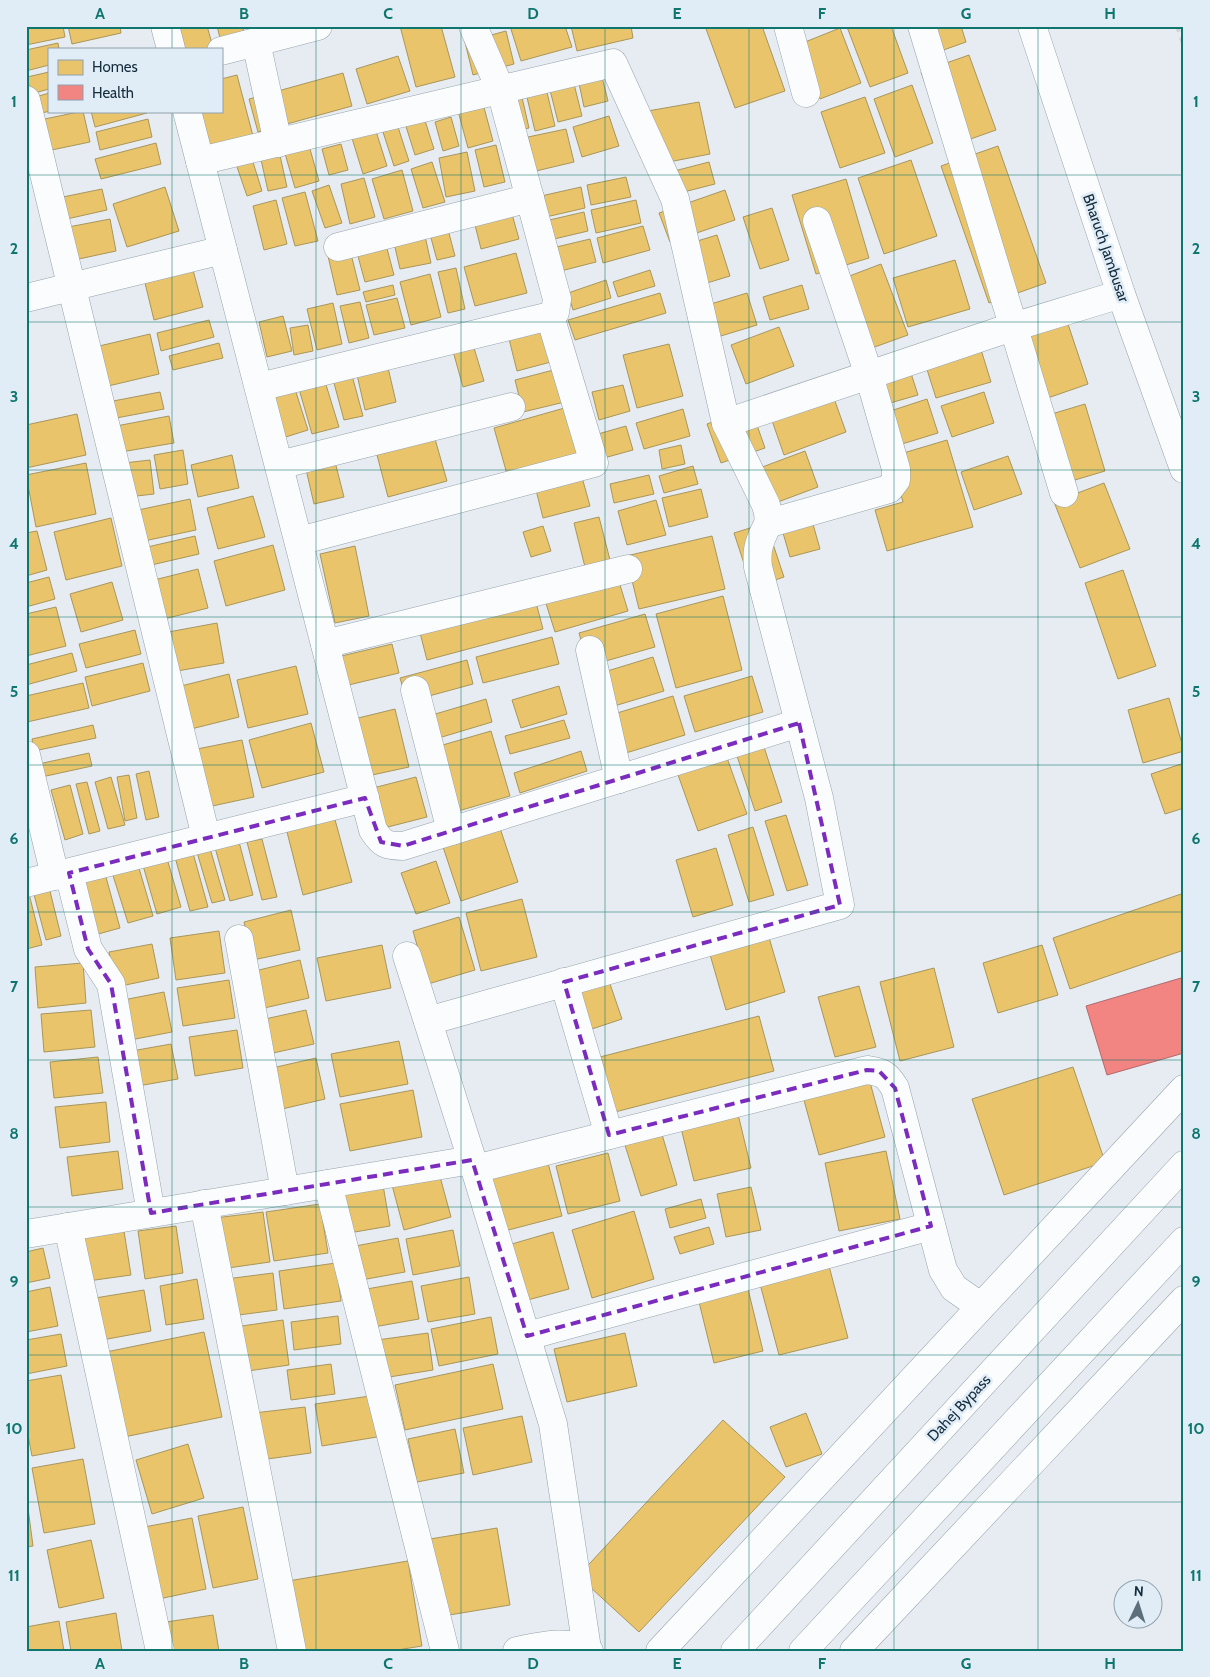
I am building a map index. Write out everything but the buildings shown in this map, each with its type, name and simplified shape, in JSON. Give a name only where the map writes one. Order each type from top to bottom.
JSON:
[{"type":"main road","points":[[165,26],[171,48]]},
{"type":"main road","points":[[222,51],[318,26]]},
{"type":"main road","points":[[259,387],[550,316],[555,312],[557,300],[501,91],[473,26]]},
{"type":"main road","points":[[788,26],[806,92]]},
{"type":"main road","points":[[922,26],[1064,493]]},
{"type":"main road","name":"Bharuch Jambusar","points":[[1032,26],[1121,294],[1184,469]]},
{"type":"main road","points":[[256,42],[278,143]]},
{"type":"main road","points":[[200,161],[613,63],[675,199],[726,424],[766,505],[770,523],[760,542],[758,566],[819,798],[840,905],[428,1022]]},
{"type":"main road","points":[[26,100],[206,837]]},
{"type":"main road","points":[[187,112],[373,830],[381,842],[392,846],[403,846],[799,723]]},
{"type":"main road","points":[[338,247],[530,198]]},
{"type":"main road","points":[[770,523],[888,489],[896,480],[896,469],[869,375],[818,221]]},
{"type":"main road","points":[[26,298],[223,250]]},
{"type":"main road","points":[[726,424],[1013,327],[1121,294]]},
{"type":"main road","points":[[299,541],[594,462],[550,316]]},
{"type":"main road","points":[[279,465],[511,407]]},
{"type":"main road","points":[[325,644],[628,568]]},
{"type":"main road","points":[[590,650],[619,779]]},
{"type":"main road","points":[[415,690],[451,831]]},
{"type":"main road","points":[[26,755],[62,874],[88,949],[111,984],[150,1213]]},
{"type":"main road","points":[[26,883],[365,798]]},
{"type":"main road","points":[[239,939],[285,1191]]},
{"type":"main road","points":[[407,956],[474,1164],[553,1424],[588,1650],[571,1644],[549,1645],[517,1651]]},
{"type":"main road","points":[[564,982],[609,1135]]},
{"type":"main road","points":[[26,1234],[328,1184],[474,1164],[609,1135],[867,1070],[879,1071],[888,1077],[895,1088],[947,1278],[954,1288],[980,1306]]},
{"type":"main road","points":[[660,1651],[1184,1089]]},
{"type":"main road","name":"Dahej Bypass","points":[[735,1651],[1184,1165]]},
{"type":"main road","points":[[328,1184],[445,1651]]},
{"type":"main road","points":[[204,1204],[292,1651]]},
{"type":"main road","points":[[527,1336],[932,1226]]},
{"type":"main road","points":[[68,1227],[160,1651]]},
{"type":"main road","points":[[803,1651],[1184,1241]]},
{"type":"main road","points":[[854,1651],[1184,1300]]},
{"type":"highlighted area","points":[[799,723],[840,905],[564,982],[609,1135],[867,1070],[879,1071],[895,1088],[931,1226],[527,1336],[472,1160],[151,1213],[111,984],[88,949],[69,873],[365,798],[381,842],[403,846]]},
{"type":"railway","points":[[1177,26],[1184,46]]}]
